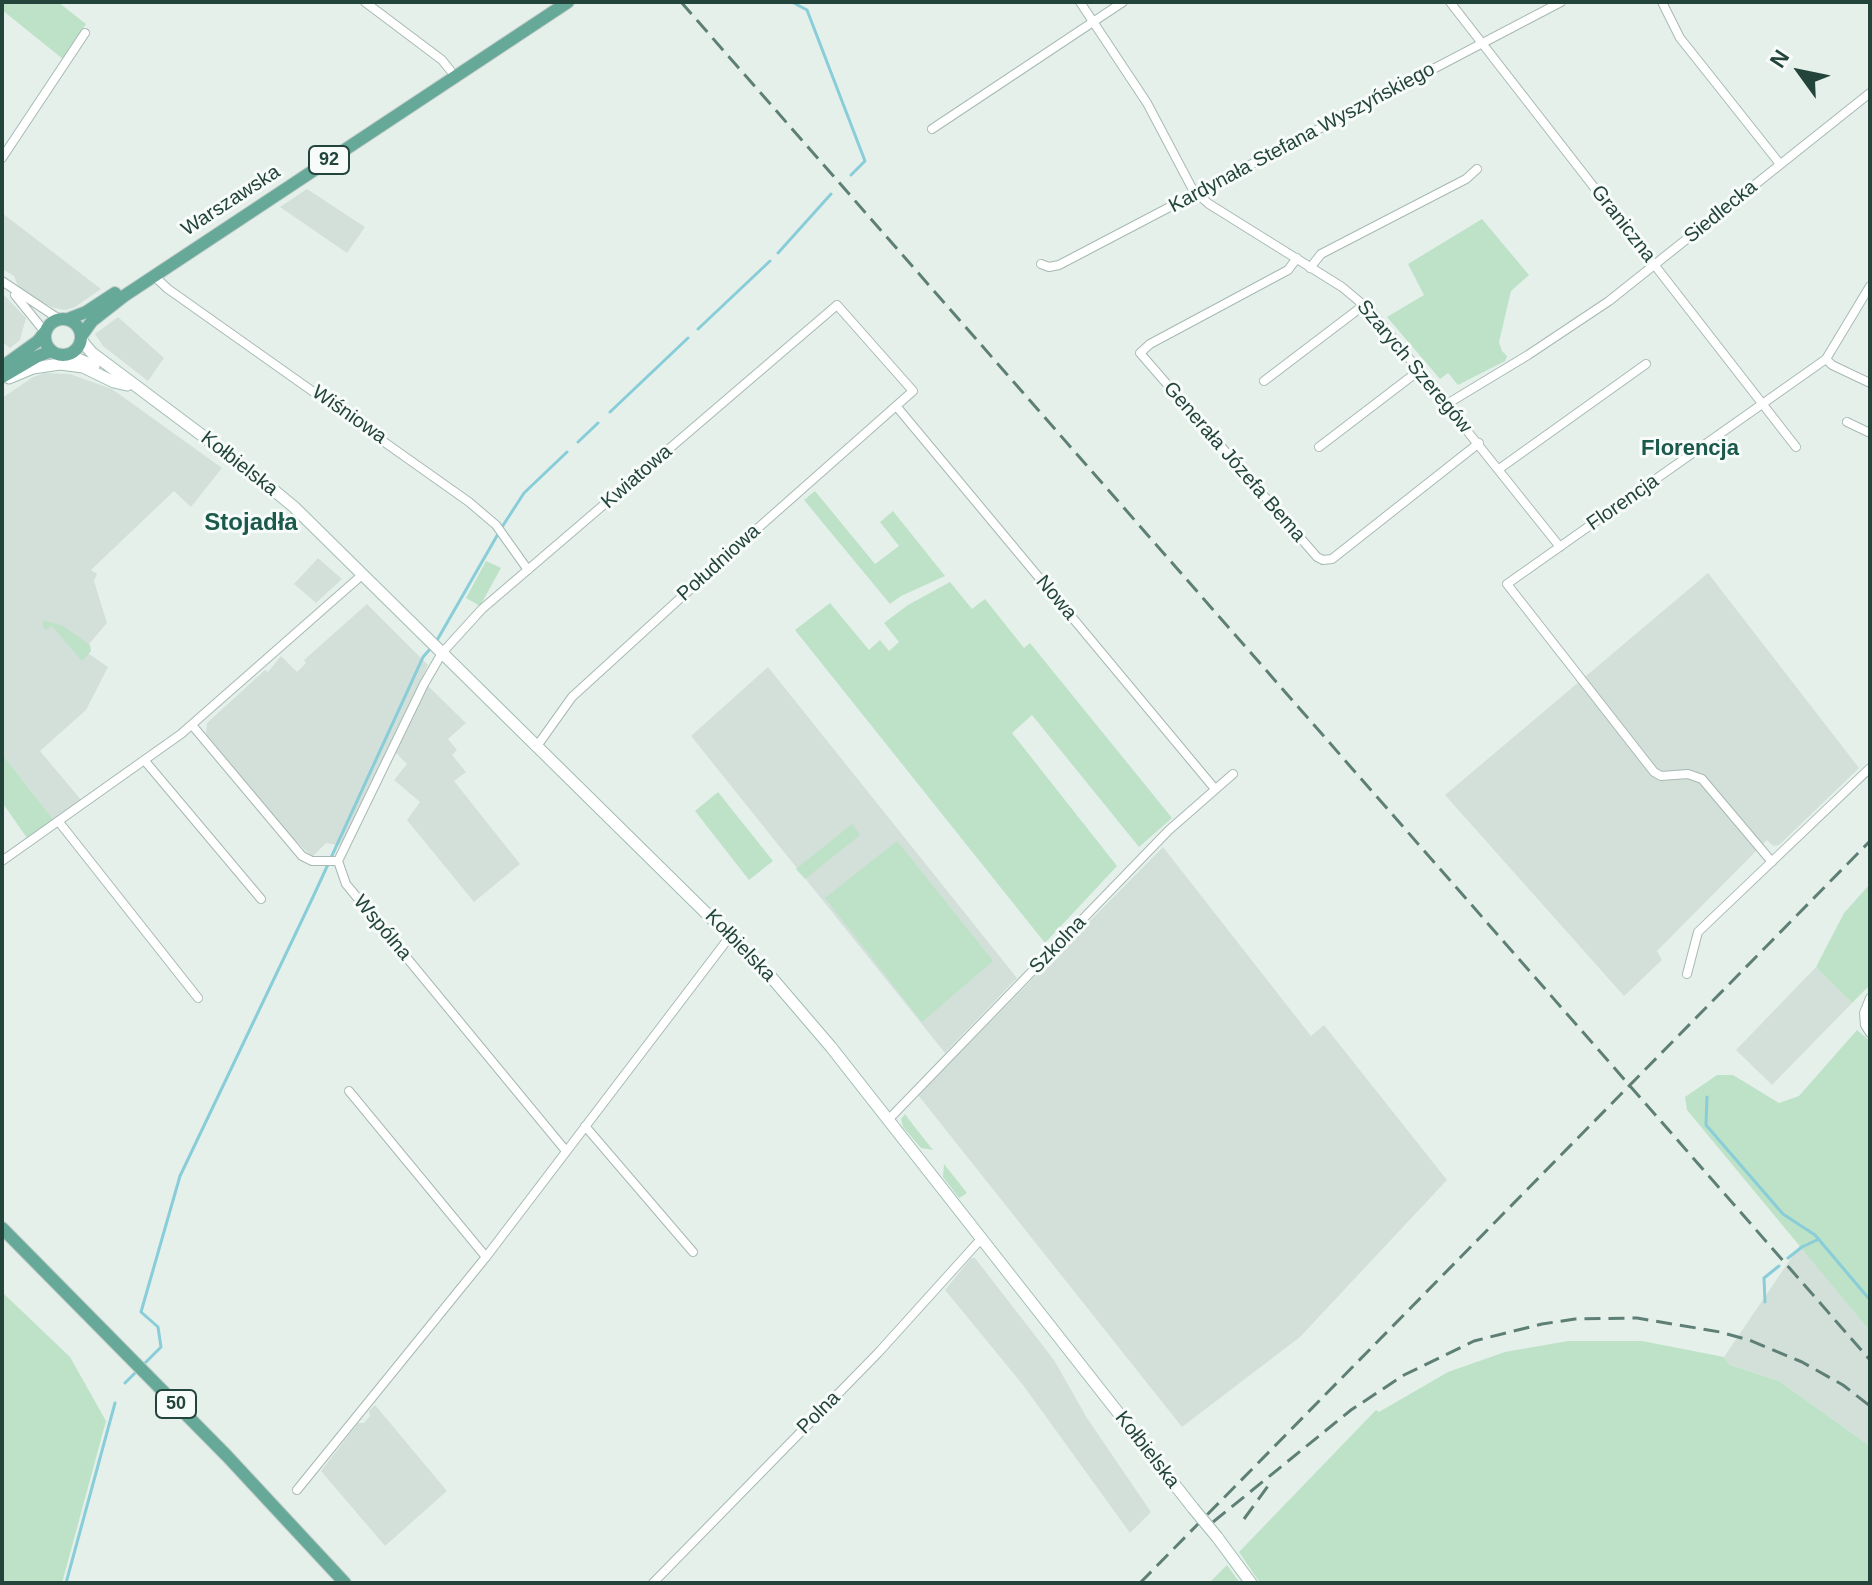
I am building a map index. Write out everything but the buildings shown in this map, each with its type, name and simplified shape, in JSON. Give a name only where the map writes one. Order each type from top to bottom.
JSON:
[{"type":"main road","name":"Warszawska","points":[[64,319],[86,312],[554,2]]},
{"type":"main road","name":"Warszawska","points":[[82,338],[106,309],[568,2]]},
{"type":"main road","name":"92","points":[[2,367],[38,341],[53,322],[64,319]]},
{"type":"main road","points":[[64,319],[76,324],[82,338]]},
{"type":"main road","points":[[45,332],[45,342],[51,351],[69,355]]},
{"type":"main road","name":"92","points":[[69,355],[77,349],[82,338]]},
{"type":"main road","points":[[2,380],[36,357],[51,351]]},
{"type":"main road","name":"50","points":[[2,1228],[227,1456],[345,1583]]},
{"type":"street","points":[[365,2],[442,60],[450,70]]},
{"type":"street","points":[[1080,2],[1147,103],[1197,193]]},
{"type":"street","points":[[932,129],[1123,2]]},
{"type":"street","name":"Graniczna","points":[[1450,2],[1796,447]]},
{"type":"street","name":"Kardynała Stefana Wyszyńskiego","points":[[1041,264],[1049,267],[1059,265],[1561,2]]},
{"type":"street","points":[[1662,2],[1692,53],[1780,164]]},
{"type":"street","points":[[2,158],[85,33]]},
{"type":"street","name":"Siedlecka","points":[[1447,404],[1585,318],[1870,93]]},
{"type":"street","points":[[1310,268],[1321,254],[1466,179],[1477,169]]},
{"type":"street","name":"Szarych Szeregów","points":[[1197,193],[1209,204],[1297,258],[1364,305],[1421,369],[1560,547]]},
{"type":"street","name":"Generała Józefa Bema","points":[[1297,258],[1288,270],[1150,344],[1140,353],[1317,557],[1332,559],[1479,443]]},
{"type":"street","name":"Wiśniowa","points":[[154,276],[168,289],[422,467],[496,525],[528,570]]},
{"type":"street","points":[[5,283],[64,319]]},
{"type":"street","points":[[5,283],[45,332]]},
{"type":"street","name":"Florencja","points":[[1772,862],[1702,779],[1688,774],[1661,776],[1654,772],[1507,584],[1826,359],[1869,288]]},
{"type":"street","name":"Kwiatowa","points":[[334,861],[424,684],[437,648],[837,305],[913,391]]},
{"type":"street","points":[[1264,381],[1364,305]]},
{"type":"street","name":"Kołbielska","points":[[82,338],[92,353],[259,478],[302,515],[731,935],[810,1022],[1251,1583]]},
{"type":"street","name":"Kołbielska","points":[[69,355],[142,392]]},
{"type":"street","points":[[1826,359],[1870,383]]},
{"type":"street","points":[[2,380],[33,368],[60,364],[83,367],[127,385]]},
{"type":"street","points":[[1499,469],[1646,364]]},
{"type":"street","points":[[1319,447],[1421,369]]},
{"type":"street","name":"Południowa","points":[[537,746],[572,697],[913,391]]},
{"type":"street","name":"Nowa","points":[[897,407],[1215,789]]},
{"type":"street","points":[[1847,422],[1870,433]]},
{"type":"street","points":[[2,861],[192,725],[362,575]]},
{"type":"street","points":[[192,725],[302,856],[312,861],[334,861]]},
{"type":"street","points":[[145,761],[261,899]]},
{"type":"street","points":[[1687,974],[1698,932],[1870,768]]},
{"type":"street","name":"Szkolna","points":[[888,1120],[1169,830],[1233,774]]},
{"type":"street","points":[[59,822],[198,998]]},
{"type":"street","name":"Wspólna","points":[[334,861],[346,884],[566,1151]]},
{"type":"street","points":[[297,1490],[486,1257],[731,935]]},
{"type":"street","points":[[1870,998],[1864,1013],[1865,1025],[1870,1033]]},
{"type":"street","points":[[349,1091],[486,1257]]},
{"type":"street","points":[[585,1126],[693,1252]]},
{"type":"street","name":"Polna","points":[[653,1583],[878,1353],[981,1239]]},
{"type":"shaded area","points":[[307,189],[365,227],[347,253],[280,207]]},
{"type":"shaded area","points":[[2,213],[101,289],[75,307],[65,310],[42,304],[18,286],[14,276],[2,269]]},
{"type":"shaded area","points":[[2,293],[26,318],[20,340],[10,348],[2,342]]},
{"type":"shaded area","points":[[118,317],[164,358],[148,381],[103,346],[95,334]]},
{"type":"shaded area","points":[[45,373],[70,374],[112,389],[222,468],[191,507],[174,491],[91,570],[97,574],[94,581],[107,623],[89,644],[89,654],[108,667],[86,710],[40,751],[82,801],[53,819],[2,754],[2,398],[33,377]]},
{"type":"shaded area","points":[[318,558],[342,579],[316,603],[294,584]]},
{"type":"shaded area","points":[[1708,573],[1859,768],[1779,845],[1773,846],[1767,840],[1657,951],[1662,960],[1624,996],[1445,795]]},
{"type":"shaded area","points":[[367,604],[428,665],[343,846],[326,843],[312,857],[282,827],[206,734],[207,723],[265,670],[268,672],[281,656],[297,672],[306,663],[304,660]]},
{"type":"shaded area","points":[[768,667],[1017,978],[945,1053],[691,736]]},
{"type":"shaded area","points":[[428,686],[466,723],[448,739],[457,750],[452,755],[466,772],[454,781],[520,864],[474,902],[407,820],[420,802],[394,780],[407,764],[395,752]]},
{"type":"shaded area","points":[[1163,847],[1311,1036],[1324,1025],[1447,1180],[1300,1337],[1182,1427],[918,1095]]},
{"type":"shaded area","points":[[1816,967],[1852,1003],[1772,1085],[1736,1050]]},
{"type":"shaded area","points":[[1800,1245],[1870,1331],[1870,1446],[1779,1381],[1730,1365],[1724,1357]]},
{"type":"shaded area","points":[[971,1258],[975,1258],[1054,1360],[1087,1418],[1151,1512],[1130,1533],[1023,1385],[945,1290]]},
{"type":"shaded area","points":[[375,1405],[447,1491],[385,1546],[321,1471],[358,1423],[364,1423],[370,1416],[369,1411]]},
{"type":"green space","points":[[2,2],[58,2],[86,24],[63,59],[2,10]]},
{"type":"green space","points":[[1482,219],[1529,275],[1511,291],[1499,342],[1507,356],[1505,361],[1458,385],[1448,373],[1440,379],[1387,317],[1424,295],[1408,264]]},
{"type":"green space","points":[[815,491],[875,564],[899,546],[880,522],[893,511],[945,576],[890,604],[804,500]]},
{"type":"green space","points":[[486,561],[501,568],[480,606],[466,598]]},
{"type":"green space","points":[[950,582],[972,609],[985,599],[1024,648],[1030,643],[1172,818],[1139,847],[1032,715],[1012,733],[1117,866],[1045,943],[795,630],[830,603],[869,650],[880,640],[889,651],[899,642],[884,623],[908,605]]},
{"type":"green space","points":[[43,620],[63,626],[90,645],[91,651],[82,661],[52,626],[46,630],[43,628]]},
{"type":"green space","points":[[2,754],[53,819],[27,838],[2,802]]},
{"type":"green space","points":[[718,792],[773,861],[749,880],[695,811]]},
{"type":"green space","points":[[852,824],[860,835],[805,879],[796,869]]},
{"type":"green space","points":[[897,841],[993,961],[922,1022],[825,898]]},
{"type":"green space","points":[[1870,884],[1870,985],[1852,1003],[1816,967],[1844,913]]},
{"type":"green space","points":[[1857,1030],[1870,1041],[1870,1331],[1687,1110],[1685,1097],[1717,1075],[1733,1075],[1779,1103],[1799,1096]]},
{"type":"green space","points":[[905,1114],[933,1150],[921,1148],[903,1127],[901,1119]]},
{"type":"green space","points":[[944,1164],[967,1193],[959,1198],[943,1177]]},
{"type":"green space","points":[[2,1292],[70,1357],[106,1421],[62,1583],[2,1583]]},
{"type":"green space","points":[[1568,1341],[1642,1341],[1724,1357],[1730,1365],[1779,1381],[1870,1446],[1870,1583],[1260,1583],[1239,1552],[1376,1410],[1379,1412],[1448,1372],[1505,1352]]},
{"type":"green space","points":[[1227,1565],[1240,1583],[1209,1583]]},
{"type":"waterway","points":[[792,2],[807,10],[865,161],[851,175]]},
{"type":"waterway","points":[[778,253],[831,194]]},
{"type":"waterway","points":[[698,329],[770,261]]},
{"type":"waterway","points":[[610,412],[688,338]]},
{"type":"waterway","points":[[578,442],[598,423]]},
{"type":"waterway","points":[[502,527],[524,493],[567,452]]},
{"type":"waterway","points":[[436,642],[498,534]]},
{"type":"waterway","points":[[142,1366],[161,1347],[158,1327],[141,1312],[180,1176],[423,657],[431,648]]},
{"type":"waterway","points":[[1707,1097],[1706,1125],[1783,1214],[1815,1235],[1870,1300]]},
{"type":"waterway","points":[[1788,1258],[1819,1239]]},
{"type":"waterway","points":[[1765,1302],[1764,1278],[1779,1266]]},
{"type":"waterway","points":[[125,1383],[137,1371]]},
{"type":"waterway","points":[[66,1583],[115,1403]]},
{"type":"railway","points":[[681,2],[1870,1360]]},
{"type":"railway","points":[[1140,1583],[1870,841]]},
{"type":"railway","points":[[1213,1522],[1351,1410],[1404,1375],[1474,1341],[1542,1324],[1575,1319],[1637,1318],[1720,1332],[1749,1340],[1802,1362],[1843,1385],[1870,1406]]},
{"type":"railway","points":[[1244,1519],[1268,1486]]},
{"type":"district","name":"Florencja","points":[[1690,449]]},
{"type":"district","name":"Stojadła","points":[[251,523]]}]
